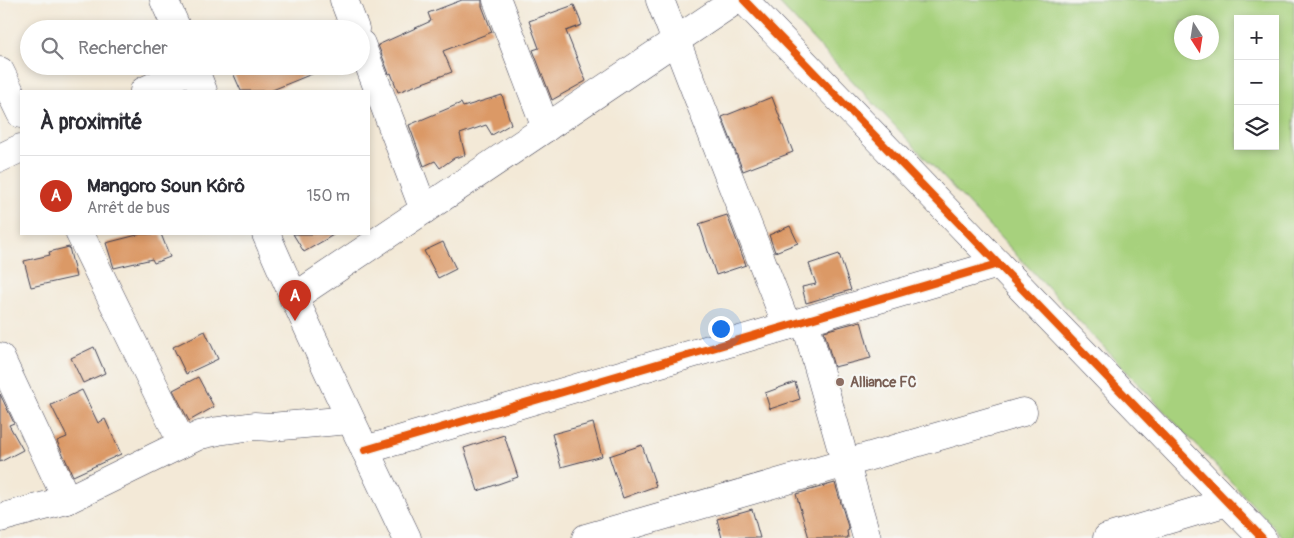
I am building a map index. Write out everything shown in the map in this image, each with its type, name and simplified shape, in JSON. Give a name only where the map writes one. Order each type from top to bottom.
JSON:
[{"type":"street","points":[[164,0],[172,20]]},
{"type":"street","points":[[344,0],[352,20]]},
{"type":"street","points":[[497,0],[546,128]]},
{"type":"street","points":[[660,0],[796,324],[846,463],[867,538]]},
{"type":"street","points":[[293,298],[736,0]]},
{"type":"street","points":[[744,0],[1262,538]]},
{"type":"street","points":[[370,68],[424,210]]},
{"type":"street","points":[[0,71],[20,112]]},
{"type":"street","points":[[147,90],[197,75]]},
{"type":"street","points":[[0,158],[20,148]]},
{"type":"street","points":[[80,235],[182,443]]},
{"type":"street","points":[[266,235],[293,298],[407,538]]},
{"type":"street","points":[[365,450],[998,264]]},
{"type":"street","points":[[0,357],[67,500]]},
{"type":"street","points":[[586,538],[1023,412]]},
{"type":"street","points":[[0,518],[67,500],[200,436],[218,431],[254,426],[271,427],[350,420]]},
{"type":"street","points":[[1107,538],[1160,530],[1227,502]]},
{"type":"green space","points":[[776,0],[1294,0],[1294,538],[1284,538]]},
{"type":"building","points":[[462,0],[482,0],[482,6],[492,32],[443,51],[452,72],[398,92],[378,45],[431,21],[428,13]]},
{"type":"building","points":[[574,5],[582,25],[566,31],[586,81],[552,100],[533,50],[539,48],[529,21]]},
{"type":"building","points":[[234,75],[309,75],[272,90],[241,90]]},
{"type":"building","points":[[502,95],[511,124],[492,135],[486,125],[460,134],[465,155],[454,158],[440,168],[435,161],[424,166],[409,125],[461,103],[463,107]]},
{"type":"building","points":[[772,97],[793,152],[743,171],[722,117]]},
{"type":"building","points":[[727,215],[746,265],[716,275],[699,224]]},
{"type":"building","points":[[790,226],[798,243],[775,252],[769,235]]},
{"type":"building","points":[[137,235],[161,235],[170,257],[154,263],[152,259],[114,268],[106,243]]},
{"type":"building","points":[[294,235],[333,235],[304,252]]},
{"type":"building","points":[[443,242],[456,269],[438,278],[424,251]]},
{"type":"building","points":[[69,247],[76,277],[31,287],[24,261],[50,255],[49,252]]},
{"type":"building","points":[[839,254],[851,290],[806,303],[802,287],[816,284],[809,264]]},
{"type":"building","points":[[861,321],[871,358],[834,367],[824,331]]},
{"type":"building","points":[[205,331],[218,359],[186,374],[173,347]]},
{"type":"building","points":[[94,347],[105,373],[83,383],[71,358]]},
{"type":"building","points":[[198,377],[214,407],[189,421],[173,390]]},
{"type":"building","points":[[795,382],[800,399],[770,409],[765,393]]},
{"type":"building","points":[[82,390],[98,423],[105,419],[121,454],[73,476],[57,441],[67,437],[51,405]]},
{"type":"building","points":[[0,394],[14,423],[9,425],[23,450],[0,462]]},
{"type":"building","points":[[593,423],[602,456],[561,467],[552,434]]},
{"type":"building","points":[[504,435],[518,477],[478,491],[464,448]]},
{"type":"building","points":[[642,445],[656,486],[623,498],[609,456]]},
{"type":"building","points":[[835,483],[849,530],[847,531],[848,538],[809,538],[796,494]]},
{"type":"building","points":[[752,509],[760,538],[722,538],[717,519]]},
{"type":"cycle path","points":[[744,0],[1262,538]]},
{"type":"cycle path","points":[[365,450],[998,264]]},
{"type":"place","name":"Mangoro Soun Kôrô","points":[[295,321]]},
{"type":"place","name":"Alliance FC","points":[[840,382]]}]
